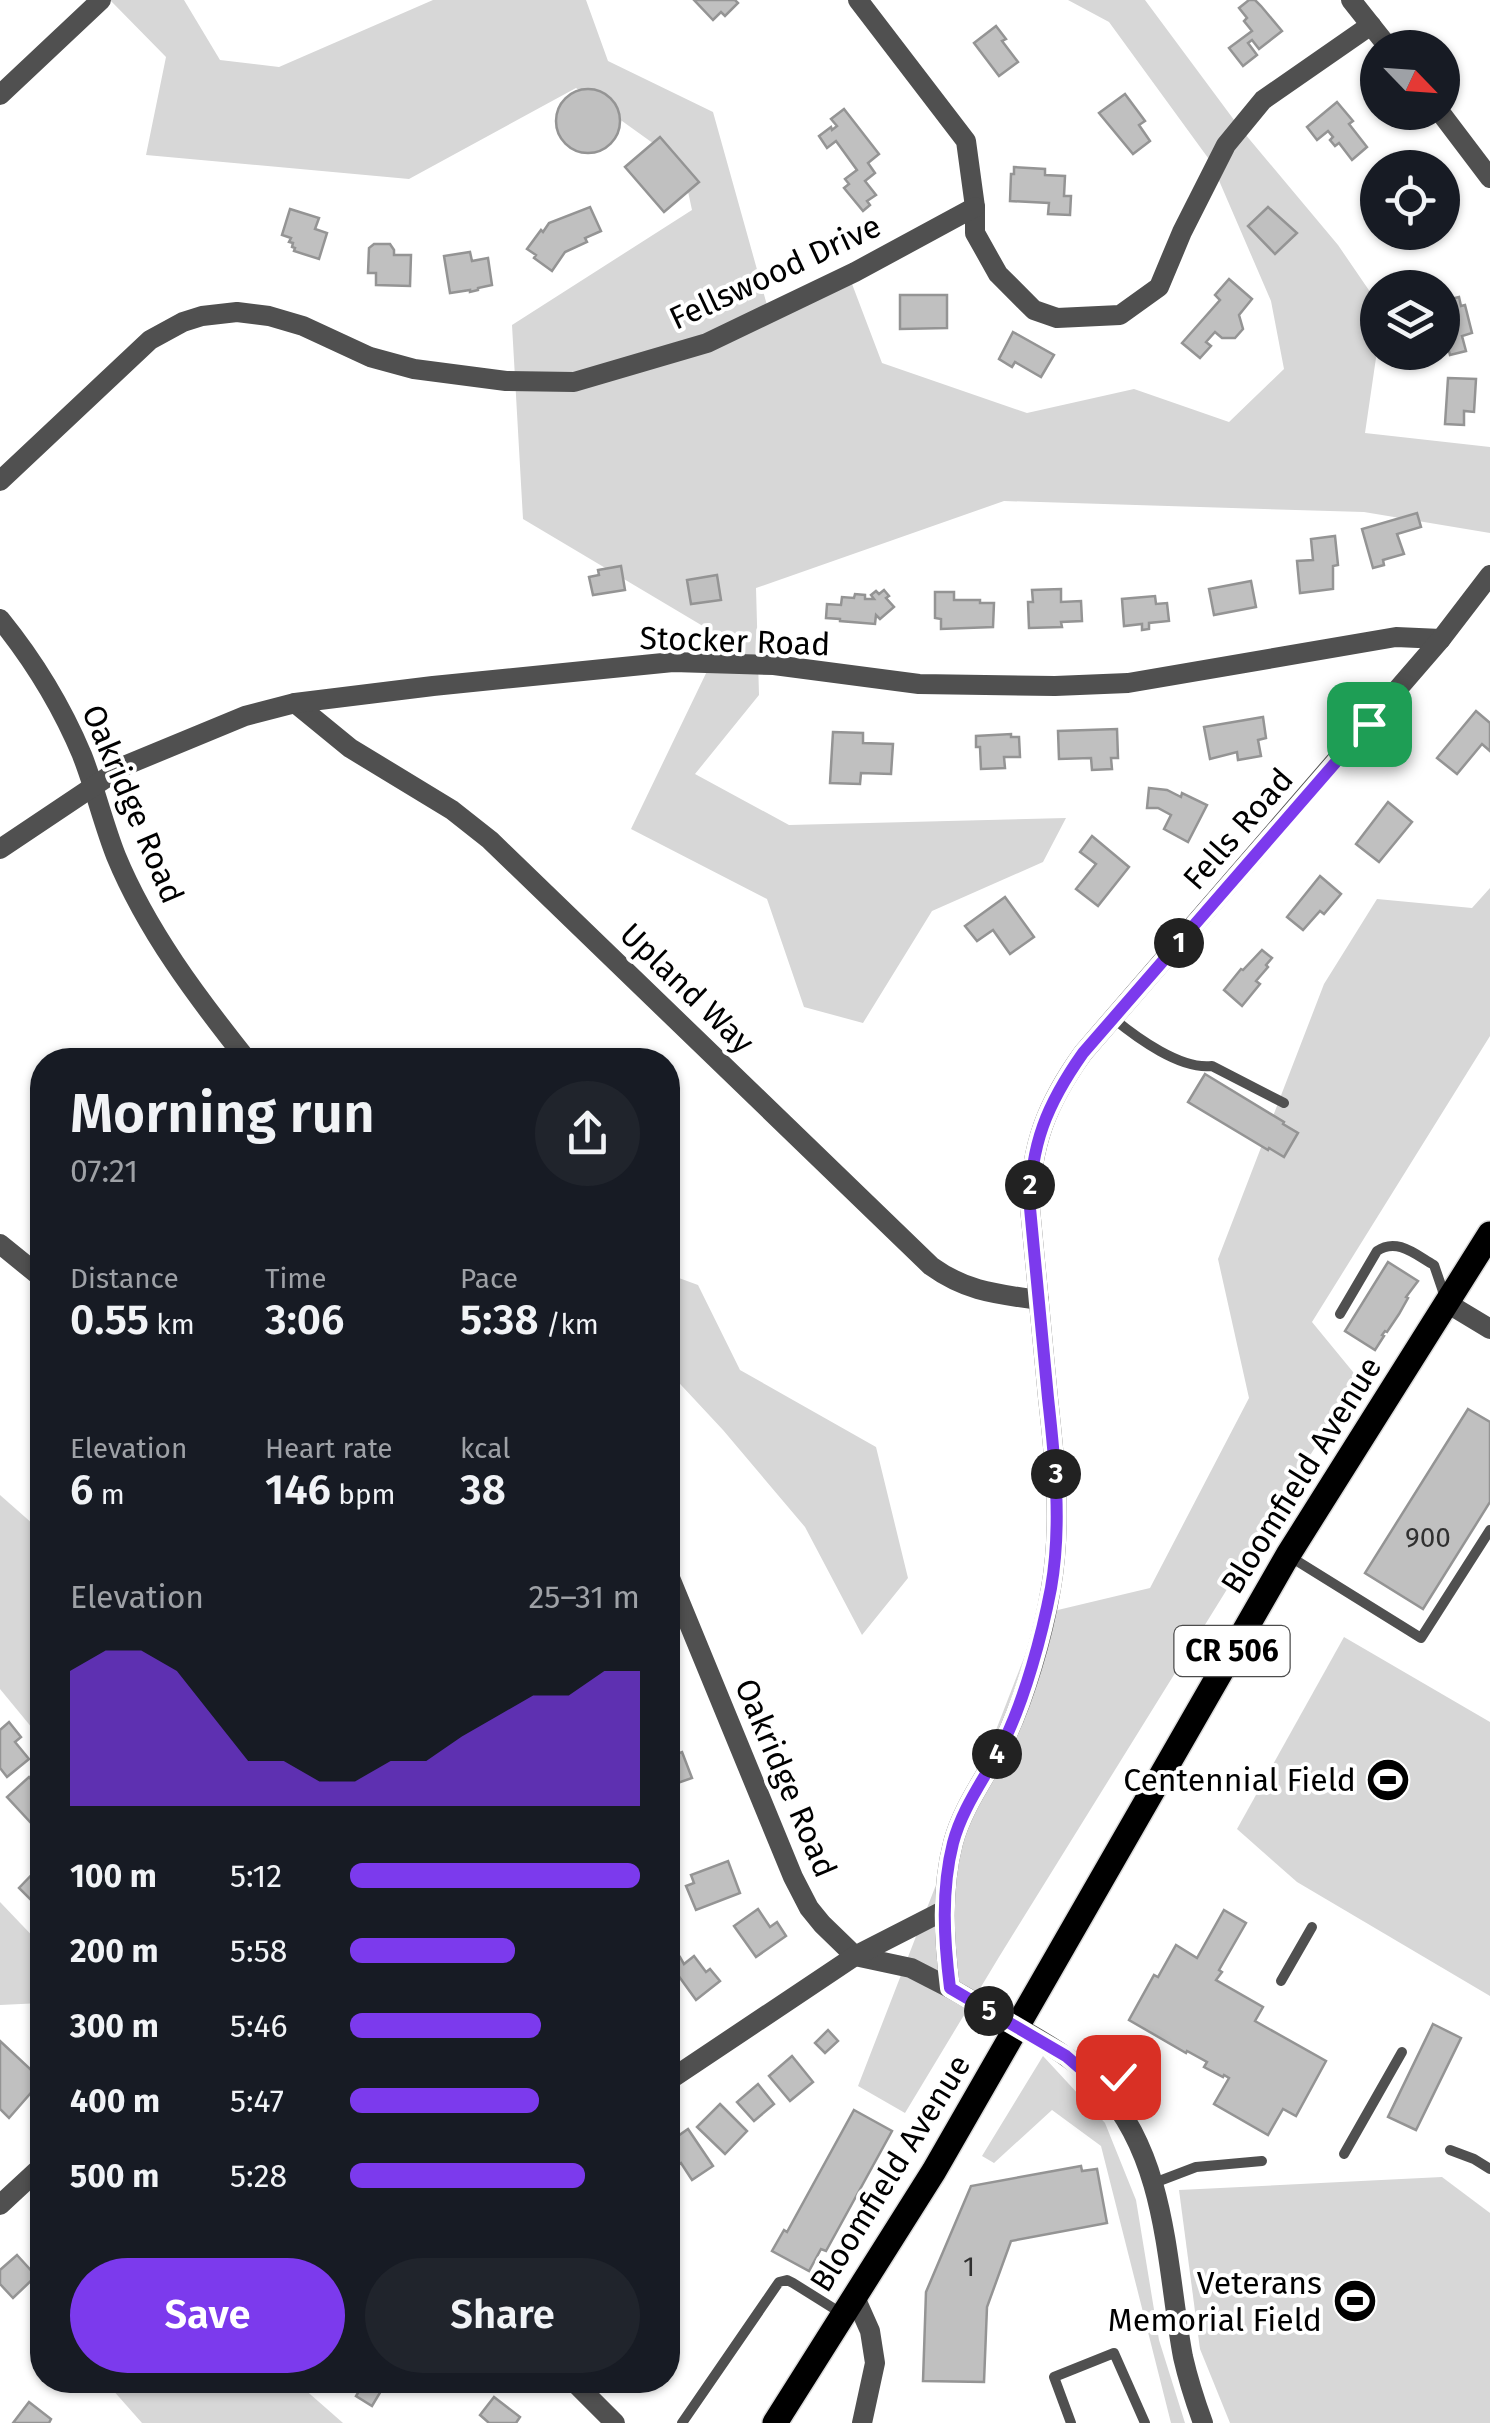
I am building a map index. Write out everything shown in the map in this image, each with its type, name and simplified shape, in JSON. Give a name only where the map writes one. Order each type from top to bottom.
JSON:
[{"type":"main road","name":"Bloomfield Avenue","points":[[775,2423],[934,2170],[1288,1555],[1490,1234]]},
{"type":"street","points":[[0,95],[101,0]]},
{"type":"street","points":[[858,0],[966,141],[975,233],[998,274],[1034,310],[1057,318],[1120,315],[1160,287],[1182,232],[1226,145],[1263,100],[1371,25]]},
{"type":"street","points":[[1351,0],[1375,30]]},
{"type":"street","points":[[1454,130],[1490,178]]},
{"type":"street","name":"Fellswood Drive","points":[[0,481],[150,340],[202,316],[236,312],[269,316],[303,326],[370,357],[414,369],[506,381],[574,382],[707,343],[856,272],[975,207]]},
{"type":"street","name":"Fells Road","points":[[950,1988],[945,1910],[948,1868],[973,1794],[1014,1718],[1052,1584],[1057,1489],[1030,1208],[1036,1145],[1050,1105],[1083,1053],[1487,584]]},
{"type":"street","name":"Oakridge Road","points":[[0,618],[52,692],[83,758],[116,856],[154,929],[198,998],[238,1048]]},
{"type":"street","name":"Stocker Road","points":[[0,850],[124,766],[245,716],[295,703],[673,662],[774,666],[919,684],[1128,683],[1396,637],[1441,639]]},
{"type":"street","name":"Upland Way","points":[[295,703],[350,748],[452,810],[490,840],[931,1266],[970,1289],[1039,1300]]},
{"type":"street","points":[[0,1244],[30,1268]]},
{"type":"street","points":[[1447,1302],[1490,1329]]},
{"type":"street","name":"Oakridge Road","points":[[680,1602],[800,1893],[822,1924],[854,1956]]},
{"type":"street","points":[[680,2073],[854,1956],[945,1910]]},
{"type":"street","points":[[854,1956],[910,1968],[950,1988],[1066,2056],[1103,2088],[1137,2139],[1154,2184],[1184,2361],[1203,2423]]},
{"type":"street","points":[[0,2205],[30,2177]]},
{"type":"street","points":[[848,2304],[870,2331],[875,2363],[862,2423]]},
{"type":"street","points":[[585,2393],[616,2423]]},
{"type":"lane","points":[[1114,1019],[1143,1044],[1200,1068],[1212,1066],[1284,1103]]},
{"type":"lane","points":[[1340,1314],[1377,1251],[1386,1245],[1398,1245],[1434,1265],[1447,1302]]},
{"type":"lane","points":[[1288,1555],[1422,1638],[1490,1530]]},
{"type":"lane","points":[[1281,1981],[1312,1927]]},
{"type":"lane","points":[[1344,2154],[1402,2052]]},
{"type":"lane","points":[[1103,2088],[1144,2054]]},
{"type":"lane","points":[[1450,2150],[1474,2158],[1490,2169]]},
{"type":"lane","points":[[1154,2184],[1196,2167],[1262,2161]]},
{"type":"lane","points":[[682,2423],[778,2282],[787,2280],[848,2304]]},
{"type":"lane","points":[[1070,2423],[1054,2377],[1114,2353],[1145,2423]]},
{"type":"shaded area","points":[[110,0],[184,0],[220,60],[279,67],[433,0],[586,0],[608,61],[713,112],[770,316],[849,276],[882,363],[1027,413],[1134,389],[1229,422],[1284,369],[1271,301],[1211,162],[1109,22],[1068,0],[1145,0],[1240,128],[1338,245],[1360,277],[1360,370],[1374,370],[1365,433],[1490,447],[1490,533],[1364,512],[1004,501],[756,588],[759,695],[695,774],[789,825],[1066,818],[1043,862],[932,911],[863,1023],[804,1007],[767,899],[631,829],[723,638],[523,519],[512,325],[692,210],[682,164],[576,88],[409,179],[146,155],[166,57]]},
{"type":"shaded area","points":[[1490,888],[1490,1036],[1312,1322],[1358,1378],[905,2113],[858,2086],[1041,1614],[1150,1588],[1249,1398],[1218,1259],[1324,984],[1377,899],[1472,908]]},
{"type":"shaded area","points":[[680,1278],[698,1285],[740,1370],[876,1447],[908,1578],[862,1635],[805,1527],[680,1384]]},
{"type":"shaded area","points":[[0,1495],[30,1521],[30,1725],[0,1689]]},
{"type":"shaded area","name":"Centennial Field","points":[[1344,1637],[1490,1722],[1490,1996],[1297,1882],[1237,1829]]},
{"type":"shaded area","points":[[0,1902],[30,1933],[30,2004],[0,2005]]},
{"type":"shaded area","points":[[1043,2056],[1105,2123],[1136,2200],[1159,2340],[1185,2423],[1171,2423],[1101,2146],[1052,2110],[994,2163],[982,2156]]},
{"type":"shaded area","name":"Veterans Memorial Field","points":[[1442,2177],[1490,2213],[1490,2423],[1230,2423],[1200,2349],[1179,2190]]},
{"type":"shaded area","points":[[115,2393],[309,2393],[343,2423],[142,2423]]},
{"type":"building","points":[[694,0],[738,3],[725,16],[721,12],[713,20]]},
{"type":"building","points":[[1255,0],[1282,31],[1259,49],[1252,40],[1248,43],[1257,55],[1243,66],[1229,48],[1252,31],[1239,8]]},
{"type":"building","points":[[996,26],[1018,62],[999,76],[974,43]]},
{"type":"building","points":[[588,89],[610,99],[620,121],[610,143],[588,153],[566,143],[556,121],[566,99]]},
{"type":"building","points":[[1125,94],[1145,121],[1139,125],[1150,141],[1133,154],[1099,113]]},
{"type":"building","points":[[1337,102],[1367,147],[1352,160],[1339,143],[1335,146],[1330,140],[1333,137],[1328,131],[1317,140],[1307,127]]},
{"type":"building","points":[[844,109],[879,154],[868,163],[875,173],[865,181],[876,195],[867,201],[870,205],[863,211],[844,188],[849,184],[845,179],[857,170],[836,141],[827,148],[819,136],[837,126],[831,119]]},
{"type":"building","points":[[660,137],[699,182],[664,212],[625,167]]},
{"type":"building","points":[[1014,167],[1045,169],[1045,175],[1065,176],[1064,196],[1071,196],[1070,215],[1048,214],[1049,203],[1010,201]]},
{"type":"building","points":[[590,207],[601,231],[565,252],[552,271],[534,258],[536,255],[527,249],[541,230]]},
{"type":"building","points":[[1268,207],[1297,233],[1275,254],[1248,226]]},
{"type":"building","points":[[290,209],[319,218],[315,229],[327,233],[319,259],[294,251],[291,238],[282,235]]},
{"type":"building","points":[[390,244],[394,255],[411,255],[410,286],[376,285],[376,273],[368,273],[369,248]]},
{"type":"building","points":[[470,252],[472,261],[488,258],[492,285],[450,293],[444,256]]},
{"type":"building","points":[[1229,279],[1252,299],[1239,315],[1243,329],[1235,338],[1222,338],[1215,332],[1206,342],[1211,346],[1200,358],[1182,343],[1220,300],[1215,295]]},
{"type":"building","points":[[900,295],[947,295],[947,328],[900,329]]},
{"type":"building","points":[[1460,302],[1461,306],[1465,305],[1472,333],[1462,336],[1466,351],[1460,352]]},
{"type":"building","points":[[1013,332],[1054,355],[1041,377],[1015,362],[1012,367],[999,359]]},
{"type":"building","points":[[1448,378],[1476,379],[1474,412],[1464,411],[1464,425],[1445,424]]},
{"type":"building","points":[[1417,513],[1421,527],[1397,534],[1404,554],[1383,560],[1384,565],[1373,568],[1362,529]]},
{"type":"building","points":[[1335,536],[1338,565],[1333,566],[1333,589],[1300,593],[1297,561],[1313,560],[1311,539]]},
{"type":"building","points":[[621,566],[625,590],[593,595],[589,577],[599,575],[598,570]]},
{"type":"building","points":[[717,575],[721,600],[691,604],[687,580]]},
{"type":"building","points":[[1251,581],[1256,607],[1214,615],[1209,589]]},
{"type":"building","points":[[1061,589],[1061,602],[1081,601],[1082,621],[1061,622],[1062,627],[1029,628],[1028,602],[1033,602],[1032,590]]},
{"type":"building","points":[[884,590],[894,607],[880,619],[876,615],[875,624],[826,618],[827,604],[841,605],[842,597],[854,598],[855,594],[874,599],[871,595]]},
{"type":"building","points":[[935,592],[954,592],[954,600],[994,603],[993,627],[941,629],[941,619],[935,618]]},
{"type":"building","points":[[1155,596],[1156,604],[1167,603],[1169,621],[1149,623],[1149,629],[1142,630],[1142,624],[1124,626],[1122,599]]},
{"type":"building","points":[[1476,711],[1490,723],[1490,751],[1482,744],[1457,774],[1437,758]]},
{"type":"building","points":[[1263,717],[1266,738],[1258,740],[1261,756],[1238,760],[1237,752],[1210,759],[1204,727]]},
{"type":"building","points":[[1117,729],[1118,758],[1111,758],[1112,769],[1092,770],[1091,758],[1059,759],[1058,731]]},
{"type":"building","points":[[833,732],[863,733],[863,743],[893,744],[891,774],[861,773],[860,784],[830,783]]},
{"type":"building","points":[[976,736],[1019,737],[1020,757],[1004,757],[1005,768],[981,769]]},
{"type":"building","points":[[1149,788],[1181,797],[1182,793],[1207,805],[1188,842],[1164,829],[1171,815],[1158,808],[1147,808]]},
{"type":"building","points":[[1388,802],[1412,822],[1379,862],[1356,844]]},
{"type":"building","points":[[1092,836],[1129,867],[1098,906],[1076,889],[1096,864],[1080,852]]},
{"type":"building","points":[[1320,876],[1341,894],[1303,930],[1287,917]]},
{"type":"building","points":[[1005,897],[1034,937],[1010,954],[993,930],[977,941],[965,926]]},
{"type":"building","points":[[1262,950],[1272,958],[1256,981],[1260,984],[1242,1006],[1224,990]]},
{"type":"building","points":[[1205,1074],[1298,1133],[1284,1157],[1188,1102]]},
{"type":"building","points":[[1388,1262],[1418,1281],[1375,1350],[1345,1331]]},
{"type":"building","points":[[1468,1409],[1490,1422],[1490,1502],[1423,1609],[1365,1573]]},
{"type":"building","points":[[9,1722],[21,1737],[15,1742],[29,1759],[7,1777],[0,1768],[0,1730]]},
{"type":"building","points":[[680,1753],[692,1778],[680,1782]]},
{"type":"building","points":[[29,1777],[30,1822],[7,1797]]},
{"type":"building","points":[[728,1861],[740,1893],[696,1910],[686,1886],[694,1883],[691,1875]]},
{"type":"building","points":[[30,1877],[30,1899],[19,1888]]},
{"type":"building","points":[[758,1909],[770,1927],[777,1922],[786,1936],[756,1957],[734,1926]]},
{"type":"building","points":[[1224,1910],[1246,1923],[1216,1980],[1263,2007],[1255,2021],[1326,2061],[1296,2116],[1283,2109],[1268,2135],[1214,2104],[1229,2078],[1204,2067],[1207,2062],[1129,2020],[1176,1945],[1197,1958]]},
{"type":"building","points":[[694,1956],[706,1972],[710,1969],[720,1981],[696,2000],[680,1978],[680,1957],[684,1964]]},
{"type":"building","points":[[1433,2024],[1461,2038],[1416,2130],[1388,2117]]},
{"type":"building","points":[[828,2030],[838,2041],[825,2053],[815,2043]]},
{"type":"building","points":[[0,2041],[30,2069],[30,2094],[9,2118],[0,2109]]},
{"type":"building","points":[[792,2056],[813,2082],[790,2101],[769,2076]]},
{"type":"building","points":[[758,2084],[774,2104],[754,2121],[737,2102]]},
{"type":"building","points":[[720,2104],[747,2131],[725,2154],[697,2127]]},
{"type":"building","points":[[854,2110],[892,2131],[826,2251],[821,2249],[809,2271],[772,2251],[784,2230],[787,2232]]},
{"type":"building","points":[[688,2129],[713,2166],[692,2180],[680,2164],[680,2135]]},
{"type":"building","points":[[1081,2166],[1082,2171],[1097,2169],[1107,2223],[1011,2241],[987,2307],[984,2382],[923,2381],[926,2292],[971,2186]]},
{"type":"building","points":[[17,2255],[30,2269],[30,2282],[13,2298],[0,2284],[0,2270]]},
{"type":"building","points":[[358,2393],[380,2393],[372,2406],[356,2396]]},
{"type":"building","points":[[494,2397],[520,2417],[516,2423],[489,2423],[480,2415]]},
{"type":"building","points":[[29,2402],[51,2419],[49,2423],[13,2423]]},
{"type":"place","name":"Centennial Field","points":[[1388,1780]]},
{"type":"place","name":"Veterans Memorial Field","points":[[1355,2301]]},
{"type":"route","points":[[1118,2077],[1103,2088],[1042,2040],[950,1988],[946,1954],[946,1895],[954,1842],[973,1794],[1014,1718],[1040,1637],[1055,1558],[1056,1476],[1030,1208],[1032,1166],[1050,1105],[1083,1053],[1369,724]]}]
